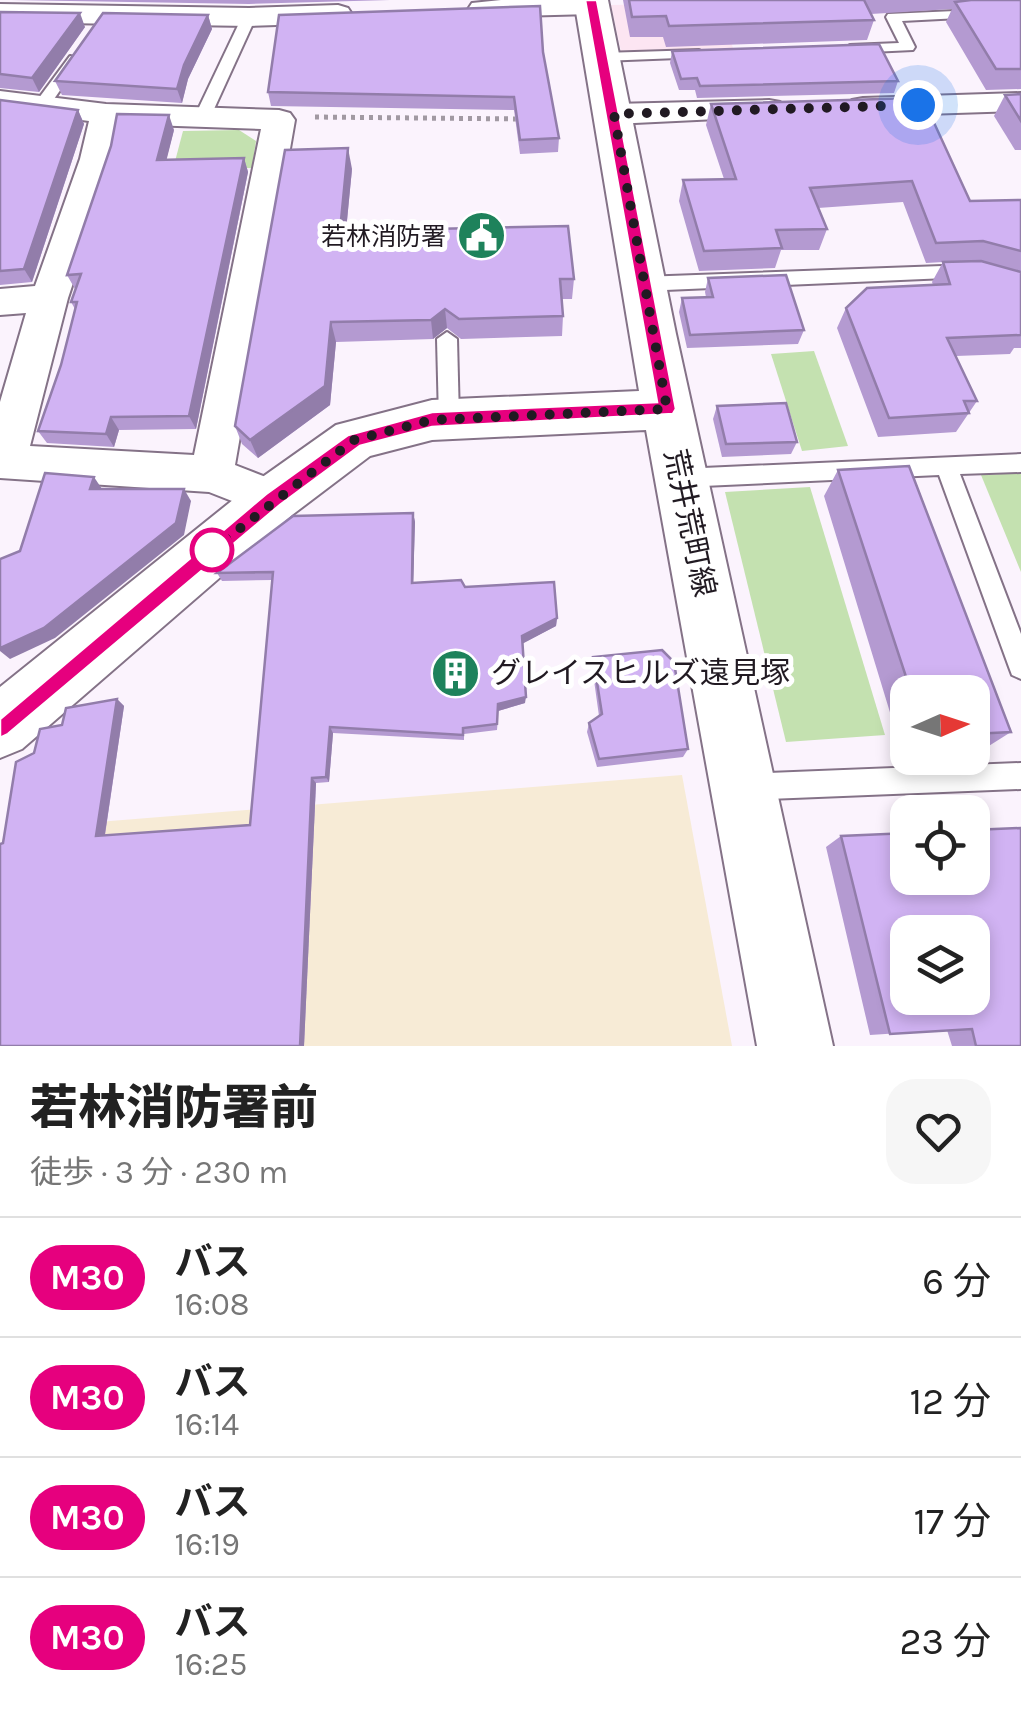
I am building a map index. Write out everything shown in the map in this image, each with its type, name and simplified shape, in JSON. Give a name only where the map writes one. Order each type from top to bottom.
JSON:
[{"type":"main road","name":"荒井荒町線","points":[[592,3],[642,284],[795,1046]]},
{"type":"main road","points":[[1,723],[273,499],[354,440],[432,420],[667,409]]},
{"type":"street","points":[[454,10],[592,3]]},
{"type":"street","points":[[0,13],[100,22],[257,11],[357,14]]},
{"type":"street","points":[[0,100],[106,114],[278,120],[212,474]]},
{"type":"street","points":[[614,114],[814,108],[922,114],[1021,102]]},
{"type":"street","points":[[106,114],[97,159],[49,298],[2,469],[212,474],[273,499]]},
{"type":"street","points":[[0,302],[49,298]]},
{"type":"lane","points":[[201,120],[257,11]]},
{"type":"lane","points":[[831,49],[908,47],[893,17],[955,16]]},
{"type":"lane","points":[[42,106],[84,45]]},
{"type":"lane","points":[[602,57],[714,53]]},
{"type":"lane","points":[[642,284],[970,271],[1021,286]]},
{"type":"lane","points":[[448,339],[449,419]]},
{"type":"lane","points":[[681,478],[1021,463]]},
{"type":"lane","points":[[946,466],[1021,667]]},
{"type":"lane","points":[[745,787],[1021,776]]},
{"type":"path","points":[[278,120],[300,116],[532,120]]},
{"type":"shaded area","points":[[718,3],[733,48],[621,51],[611,5]]},
{"type":"shaded area","points":[[682,775],[732,1046],[0,1046],[2,839],[98,822]]},
{"type":"green space","points":[[239,130],[256,141],[252,168],[173,169],[183,131]]},
{"type":"green space","points":[[814,351],[848,446],[802,451],[771,354]]},
{"type":"green space","points":[[1021,473],[1021,572],[981,475]]},
{"type":"green space","points":[[810,487],[885,735],[786,742],[725,492]]},
{"type":"building","points":[[629,0],[864,0],[874,20],[669,26],[666,16],[632,17]]},
{"type":"building","points":[[1021,0],[1021,69],[996,69],[955,2]]},
{"type":"building","points":[[540,6],[543,52],[559,138],[520,140],[514,97],[268,92],[279,15]]},
{"type":"building","points":[[0,12],[80,13],[32,78],[0,74]]},
{"type":"building","points":[[103,13],[208,15],[177,89],[55,81]]},
{"type":"building","points":[[879,44],[898,81],[700,86],[697,78],[681,79],[672,51]]},
{"type":"building","points":[[1021,94],[1021,121],[1005,95]]},
{"type":"building","points":[[915,98],[924,102],[970,201],[1021,200],[1021,251],[983,241],[936,243],[912,181],[810,188],[827,229],[776,230],[782,248],[704,251],[683,180],[736,179],[711,104]]},
{"type":"building","points":[[0,100],[78,110],[24,269],[0,271]]},
{"type":"building","points":[[117,114],[169,115],[157,160],[244,158],[189,416],[111,417],[106,434],[38,431],[77,302],[71,302],[81,274],[67,275],[111,146]]},
{"type":"building","points":[[348,148],[340,231],[568,226],[574,279],[560,279],[563,316],[459,319],[445,309],[431,320],[331,322],[325,386],[250,440],[235,426],[285,150]]},
{"type":"building","points":[[981,261],[1021,272],[1021,335],[947,338],[977,401],[964,401],[969,413],[889,418],[846,308],[867,288],[950,284],[943,262]]},
{"type":"building","points":[[786,275],[804,330],[690,335],[682,298],[713,297],[708,278]]},
{"type":"building","points":[[786,403],[797,442],[726,444],[717,406]]},
{"type":"building","points":[[909,466],[989,675],[905,675],[838,470]]},
{"type":"building","points":[[45,473],[94,477],[90,489],[184,489],[176,523],[44,628],[0,648],[0,559],[20,551]]},
{"type":"building","points":[[413,513],[412,583],[461,580],[465,587],[554,582],[557,618],[522,636],[526,697],[498,704],[497,724],[463,728],[463,735],[330,727],[326,777],[312,778],[300,1046],[0,1046],[0,844],[16,762],[34,753],[40,729],[62,725],[66,708],[117,699],[96,836],[250,825],[273,572],[217,573],[293,516]]},
{"type":"building","points":[[662,650],[674,662],[688,749],[599,759],[589,723],[602,714],[593,657]]},
{"type":"building","points":[[990,677],[1011,732],[990,733]]},
{"type":"building","points":[[1021,828],[1021,1046],[976,1046],[972,1029],[890,1034],[841,836],[890,834],[890,895],[990,895],[990,829]]},
{"type":"bus line","name":"M30","points":[[0,727],[273,499],[354,440],[432,420],[667,409],[591,0]]},
{"type":"place","name":"若林消防署","points":[[481,236]]},
{"type":"place","name":"グレイスヒルズ遠見塚","points":[[456,673]]},
{"type":"route","points":[[212,550],[354,440],[432,420],[667,409],[614,114],[918,105]]}]
